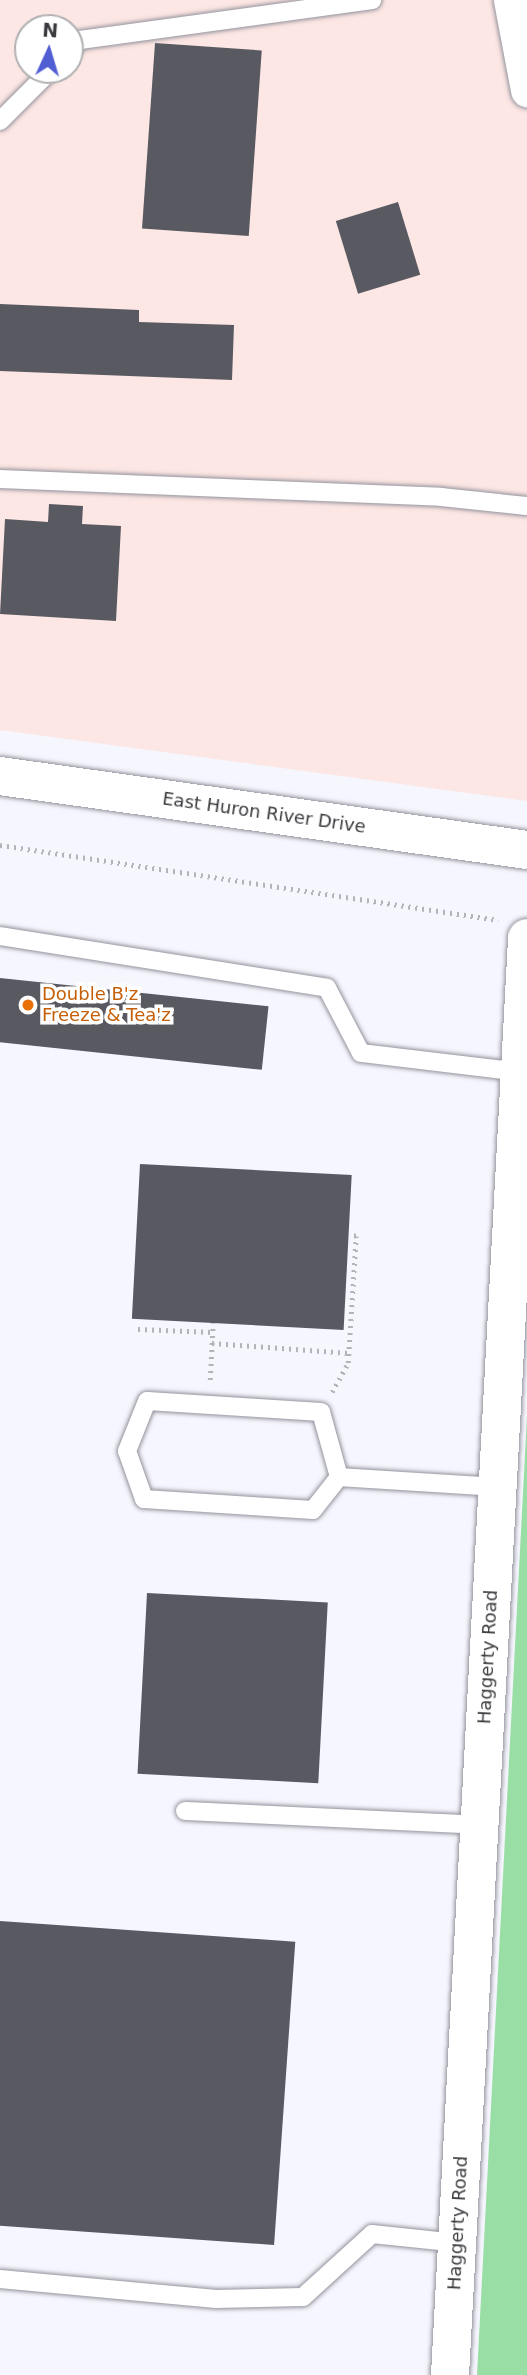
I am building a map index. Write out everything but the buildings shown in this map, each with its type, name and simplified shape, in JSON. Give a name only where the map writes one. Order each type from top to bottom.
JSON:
[{"type":"street","points":[[516,7],[527,90]]},
{"type":"street","name":"East Huron River Drive","points":[[0,776],[527,850]]},
{"type":"street","name":"Haggerty Road","points":[[450,2375],[520,1072],[513,929]]},
{"type":"lane","points":[[84,39],[372,0]]},
{"type":"lane","points":[[0,121],[37,84]]},
{"type":"lane","points":[[0,478],[441,498],[527,506]]},
{"type":"lane","points":[[0,936],[327,988],[361,1053],[520,1072]]},
{"type":"lane","points":[[147,1401],[321,1412],[339,1477],[313,1510],[144,1499],[127,1451],[147,1401]]},
{"type":"lane","points":[[339,1477],[497,1487]]},
{"type":"lane","points":[[185,1811],[480,1825]]},
{"type":"lane","points":[[0,2279],[216,2299],[303,2297],[373,2234],[457,2243]]},
{"type":"path","points":[[0,845],[513,929]]},
{"type":"path","points":[[348,1363],[356,1236],[349,1236]]},
{"type":"path","points":[[211,1355],[213,1324]]},
{"type":"path","points":[[138,1329],[212,1332]]},
{"type":"path","points":[[212,1343],[349,1353]]},
{"type":"shaded area","points":[[0,0],[527,0],[527,801],[0,730]]},
{"type":"green space","points":[[527,1416],[527,2375],[477,2375]]},
{"type":"place","name":"Double B'z Freeze & Tea'z","points":[[28,1005]]}]
